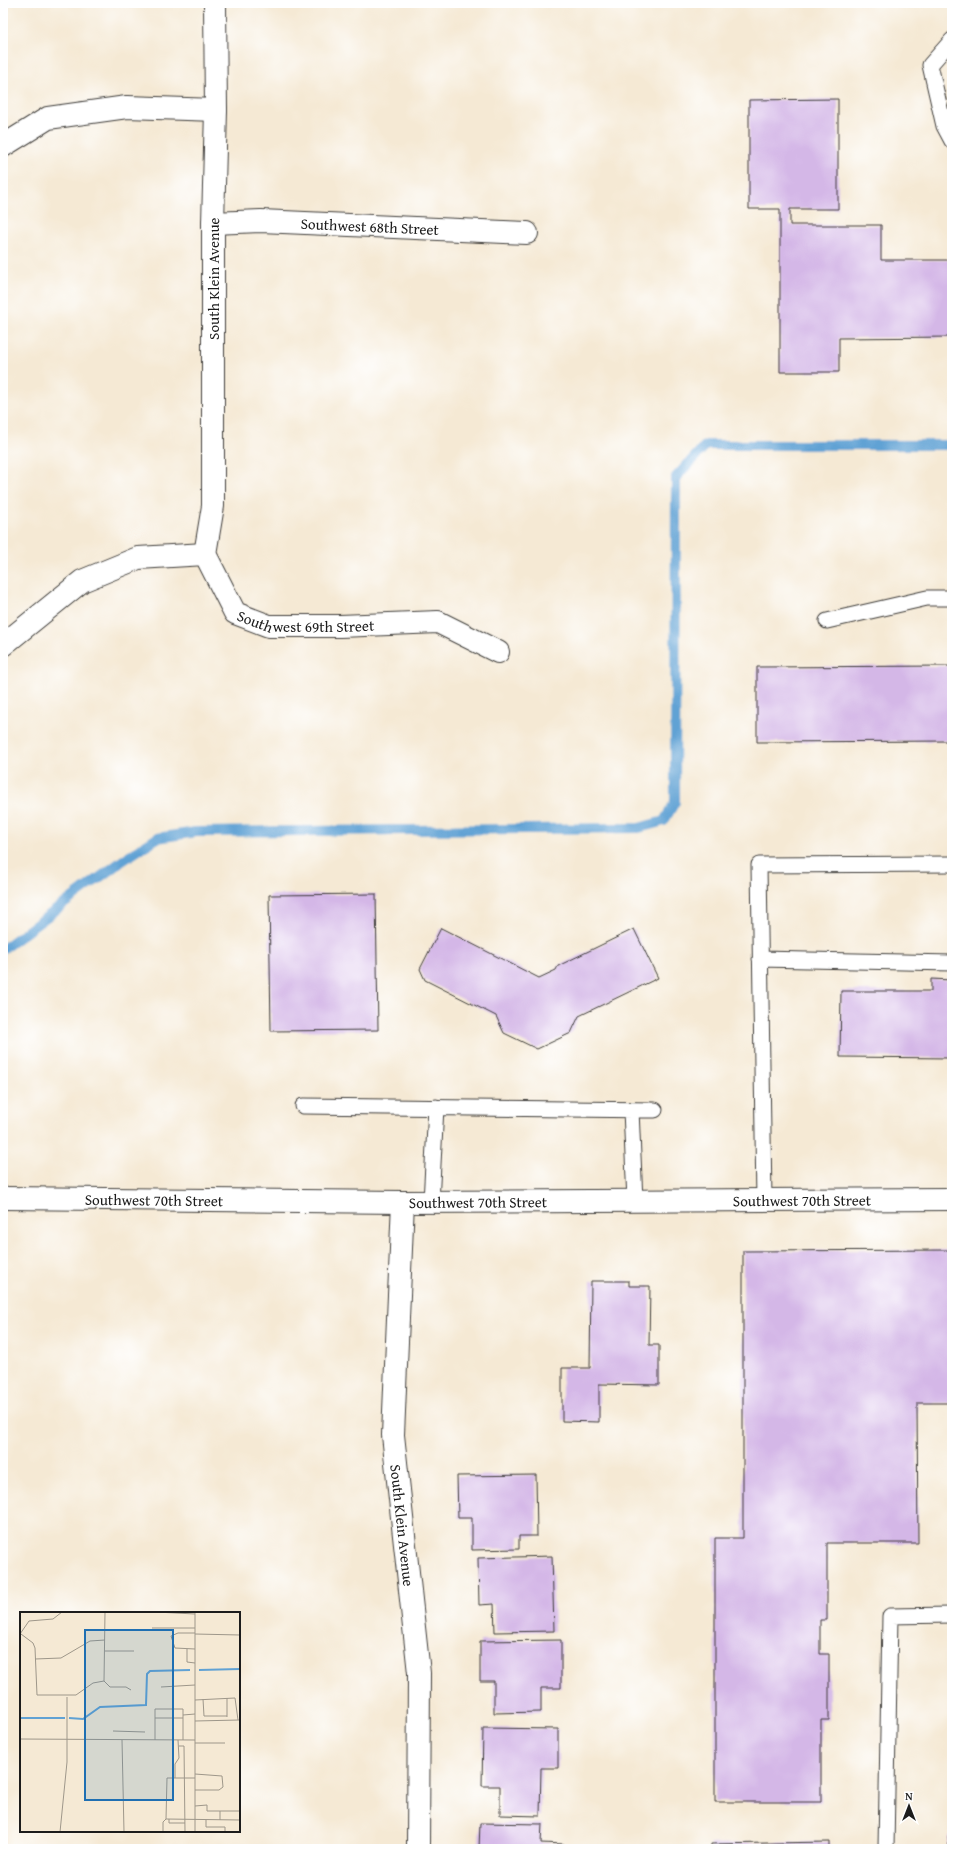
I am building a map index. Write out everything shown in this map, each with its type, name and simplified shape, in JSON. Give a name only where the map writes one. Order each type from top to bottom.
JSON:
[{"type":"street","name":"South Klein Avenue","points":[[205,554],[213,506],[213,222],[216,110],[215,3]]},
{"type":"street","points":[[3,146],[48,118],[127,107],[216,110]]},
{"type":"street","name":"Southwest 68th Street","points":[[213,222],[261,222],[527,233]]},
{"type":"street","points":[[3,645],[82,581],[138,558],[205,554]]},
{"type":"street","name":"Southwest 69th Street","points":[[205,554],[235,613],[269,626],[340,626],[438,622],[498,652]]},
{"type":"street","name":"Southwest 70th Street","points":[[3,1198],[404,1202],[952,1199]]},
{"type":"street","name":"South Klein Avenue","points":[[404,1202],[393,1435],[419,1674],[418,1849]]},
{"type":"lane","points":[[952,40],[930,65],[944,126],[952,141]]},
{"type":"lane","points":[[827,621],[927,598],[952,598]]},
{"type":"lane","points":[[764,1200],[759,865],[952,864]]},
{"type":"lane","points":[[760,959],[952,963]]},
{"type":"lane","points":[[303,1106],[655,1110]]},
{"type":"lane","points":[[430,1202],[436,1107]]},
{"type":"lane","points":[[631,1110],[635,1201]]},
{"type":"lane","points":[[886,1849],[890,1616],[952,1615]]},
{"type":"building","points":[[838,99],[838,209],[790,209],[790,225],[881,225],[881,260],[952,260],[952,337],[839,338],[839,372],[780,372],[780,209],[749,209],[749,100]]},
{"type":"building","points":[[952,666],[952,741],[757,742],[757,667]]},
{"type":"building","points":[[376,894],[378,1030],[271,1031],[269,895]]},
{"type":"building","points":[[441,928],[539,978],[556,970],[558,966],[634,929],[658,978],[579,1016],[571,1033],[537,1049],[504,1033],[496,1016],[425,980],[420,969]]},
{"type":"building","points":[[931,979],[952,980],[952,1058],[840,1057],[841,991],[931,991]]},
{"type":"building","points":[[952,1250],[952,1403],[917,1403],[918,1543],[827,1543],[827,1620],[820,1620],[820,1654],[829,1654],[829,1720],[821,1720],[821,1802],[715,1802],[715,1538],[743,1538],[743,1251]]},
{"type":"building","points":[[591,1281],[629,1281],[629,1286],[650,1286],[649,1345],[659,1345],[659,1385],[599,1384],[599,1422],[562,1421],[562,1368],[590,1368]]},
{"type":"building","points":[[536,1475],[537,1536],[519,1536],[519,1549],[472,1550],[472,1518],[458,1518],[457,1476]]},
{"type":"building","points":[[552,1556],[554,1631],[495,1632],[494,1604],[479,1605],[478,1558]]},
{"type":"building","points":[[561,1640],[561,1688],[541,1688],[541,1712],[494,1713],[494,1681],[480,1681],[480,1641]]},
{"type":"building","points":[[483,1728],[558,1729],[558,1768],[541,1768],[540,1816],[500,1815],[500,1786],[482,1786]]},
{"type":"building","points":[[480,1823],[542,1824],[541,1843],[564,1844],[564,1849],[479,1849]]},
{"type":"building","points":[[948,1836],[952,1836],[952,1849],[949,1849]]},
{"type":"building","points":[[829,1842],[829,1849],[711,1849],[711,1844]]},
{"type":"waterway","points":[[3,949],[122,861],[157,838],[196,832],[639,828],[664,821],[675,802],[676,477],[706,445],[952,445]]}]
